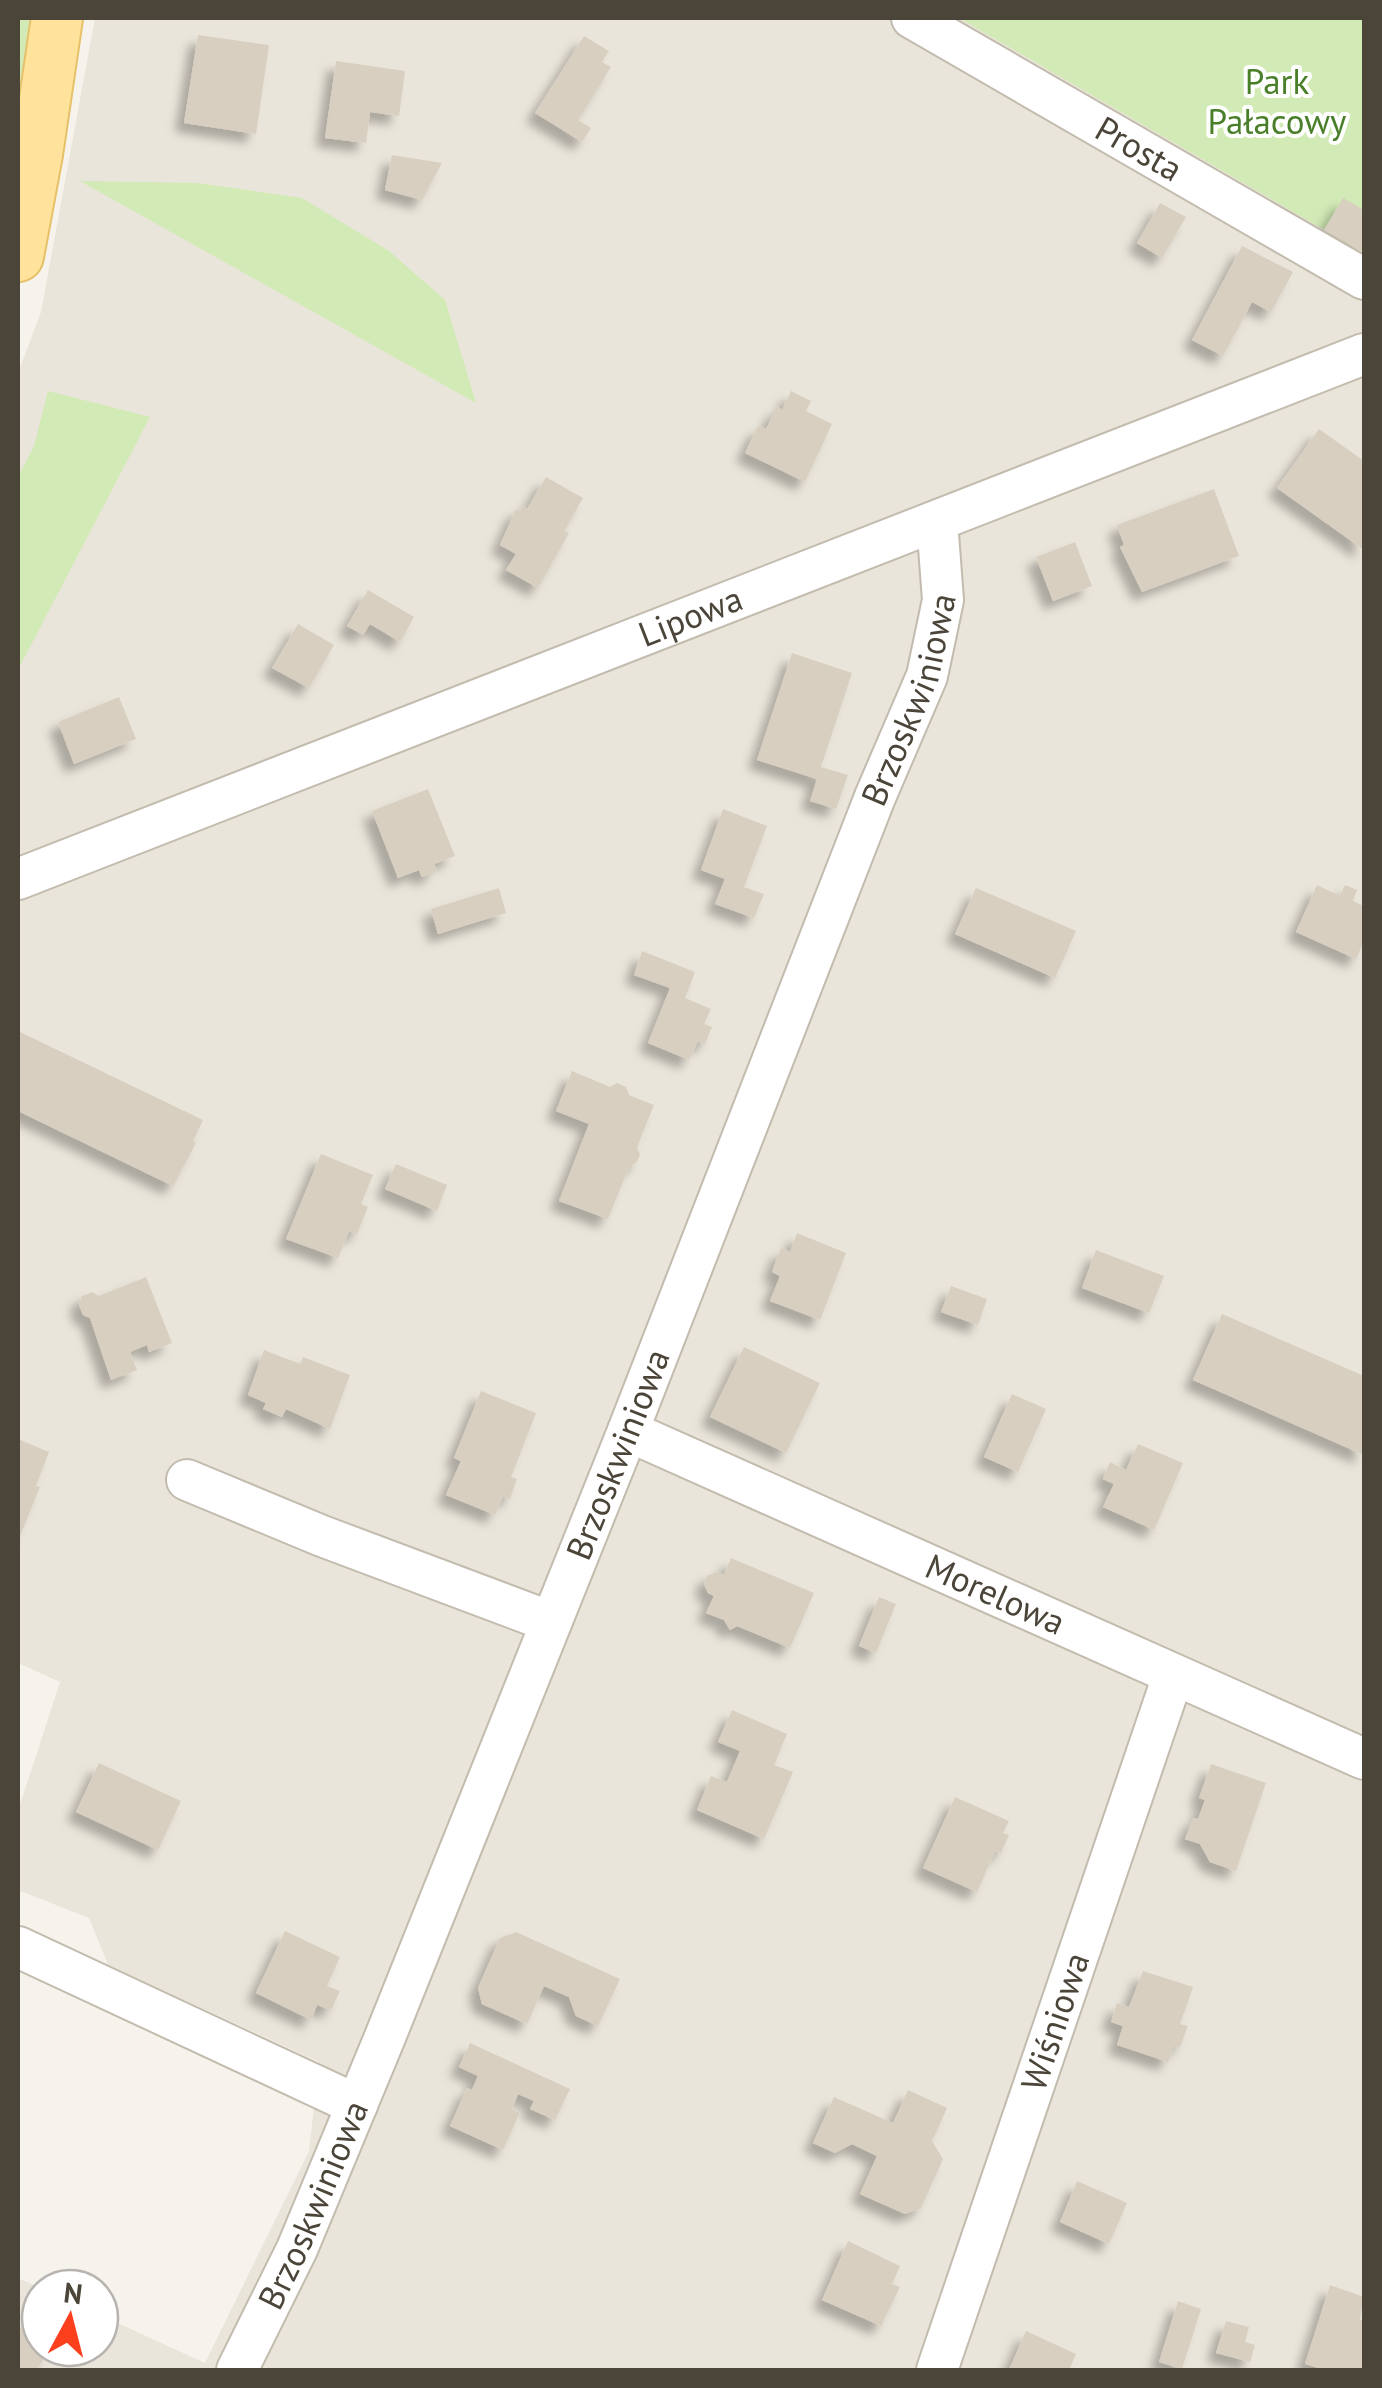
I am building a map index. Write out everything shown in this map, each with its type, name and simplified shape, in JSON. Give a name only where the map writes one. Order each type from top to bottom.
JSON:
[{"type":"main road","points":[[18,256],[57,18]]},
{"type":"street","name":"Prosta","points":[[912,18],[1364,280]]},
{"type":"street","name":"Lipowa","points":[[18,879],[1364,354]]},
{"type":"street","name":"Brzoskwiniowa","points":[[236,2370],[296,2249],[357,2105],[628,1430],[875,796],[927,676],[943,600],[936,521]]},
{"type":"street","name":"Morelowa","points":[[628,1430],[1364,1758]]},
{"type":"street","points":[[186,1480],[551,1622]]},
{"type":"street","name":"Wiśniowa","points":[[937,2370],[1173,1676]]},
{"type":"street","points":[[18,1947],[357,2105]]},
{"type":"shaded area","points":[[95,18],[1364,18],[1364,2370],[18,2370],[18,2278],[20,2368],[120,2368],[120,2324],[205,2363],[309,2151],[319,2062],[108,1965],[89,1918],[18,1890],[18,1811],[60,1682],[18,1663],[18,373],[41,312]]},
{"type":"green space","points":[[18,18],[33,18],[18,123]]},
{"type":"green space","name":"Park Pałacowy","points":[[959,18],[1364,18],[1364,253]]},
{"type":"green space","points":[[80,181],[198,183],[302,198],[389,251],[445,300],[476,403]]},
{"type":"green space","points":[[48,391],[150,417],[18,670],[18,477],[34,446]]},
{"type":"building","points":[[198,35],[269,45],[256,134],[184,123]]},
{"type":"building","points":[[584,36],[609,51],[602,62],[611,67],[578,120],[591,128],[582,142],[535,113]]},
{"type":"building","points":[[336,61],[405,71],[399,116],[370,112],[366,143],[325,138]]},
{"type":"building","points":[[392,155],[442,163],[422,200],[385,190]]},
{"type":"building","points":[[1343,198],[1364,210],[1364,253],[1324,230]]},
{"type":"building","points":[[1160,203],[1186,217],[1162,258],[1137,243]]},
{"type":"building","points":[[1242,246],[1293,272],[1271,312],[1252,302],[1223,356],[1192,340]]},
{"type":"building","points":[[791,391],[811,401],[806,411],[832,424],[805,482],[745,453],[758,426],[766,429]]},
{"type":"building","points":[[1319,429],[1364,461],[1364,550],[1277,488]]},
{"type":"building","points":[[546,477],[583,498],[564,531],[569,533],[538,588],[506,570],[516,554],[500,545],[516,509],[527,509]]},
{"type":"building","points":[[1214,489],[1239,556],[1142,592],[1120,547],[1124,545],[1117,525]]},
{"type":"building","points":[[1075,542],[1092,586],[1053,601],[1036,557]]},
{"type":"building","points":[[368,590],[414,617],[400,642],[370,624],[363,635],[347,626]]},
{"type":"building","points":[[298,624],[334,645],[309,688],[272,668]]},
{"type":"building","points":[[792,653],[852,673],[821,767],[848,775],[836,809],[810,801],[817,779],[757,760]]},
{"type":"building","points":[[119,697],[136,739],[74,764],[58,722]]},
{"type":"building","points":[[428,789],[455,856],[434,864],[437,871],[422,877],[419,870],[398,878],[372,811]]},
{"type":"building","points":[[723,809],[767,826],[744,887],[764,894],[754,918],[715,904],[725,879],[701,870]]},
{"type":"building","points":[[1317,885],[1340,896],[1345,885],[1357,890],[1353,901],[1364,906],[1364,941],[1356,959],[1296,932]]},
{"type":"building","points":[[499,888],[506,913],[438,934],[431,909]]},
{"type":"building","points":[[976,888],[1076,931],[1055,978],[955,934]]},
{"type":"building","points":[[642,951],[695,972],[685,998],[711,1009],[704,1024],[712,1027],[705,1044],[698,1041],[689,1060],[648,1043],[670,988],[634,975]]},
{"type":"building","points":[[18,1031],[203,1120],[193,1141],[196,1143],[173,1186],[18,1111]]},
{"type":"building","points":[[572,1071],[610,1087],[617,1083],[626,1087],[629,1095],[654,1105],[637,1147],[640,1155],[629,1167],[608,1219],[559,1201],[589,1124],[556,1111]]},
{"type":"building","points":[[321,1154],[373,1175],[361,1204],[368,1207],[357,1234],[349,1231],[338,1258],[286,1239]]},
{"type":"building","points":[[396,1164],[447,1185],[437,1211],[385,1189]]},
{"type":"building","points":[[797,1233],[846,1253],[820,1320],[770,1301],[780,1276],[772,1272],[781,1248],[790,1252]]},
{"type":"building","points":[[1096,1250],[1164,1276],[1149,1313],[1082,1288]]},
{"type":"building","points":[[146,1277],[172,1343],[149,1352],[147,1345],[130,1352],[137,1370],[111,1380],[90,1318],[83,1315],[79,1305],[82,1296],[92,1292],[99,1296]]},
{"type":"building","points":[[951,1286],[987,1299],[978,1325],[941,1312]]},
{"type":"building","points":[[1222,1314],[1364,1376],[1364,1455],[1193,1380]]},
{"type":"building","points":[[744,1347],[820,1383],[786,1453],[710,1417]]},
{"type":"building","points":[[264,1350],[300,1364],[303,1357],[350,1375],[330,1429],[286,1409],[282,1417],[263,1409],[266,1403],[248,1395]]},
{"type":"building","points":[[481,1391],[536,1413],[511,1477],[517,1479],[510,1499],[503,1496],[495,1515],[446,1495],[461,1461],[454,1458]]},
{"type":"building","points":[[1012,1394],[1046,1409],[1018,1472],[984,1457]]},
{"type":"building","points":[[18,1439],[49,1452],[36,1486],[40,1487],[18,1541]]},
{"type":"building","points":[[1138,1444],[1183,1463],[1154,1530],[1103,1507],[1114,1484],[1103,1479],[1110,1462],[1126,1470]]},
{"type":"building","points":[[731,1558],[814,1593],[790,1648],[737,1626],[730,1630],[724,1620],[706,1613],[714,1596],[704,1584],[707,1576],[716,1572],[724,1575]]},
{"type":"building","points":[[879,1597],[896,1604],[876,1653],[859,1646]]},
{"type":"building","points":[[732,1710],[787,1734],[774,1765],[793,1772],[764,1839],[697,1810],[711,1776],[727,1782],[740,1751],[718,1742]]},
{"type":"building","points":[[99,1763],[181,1801],[158,1850],[76,1812]]},
{"type":"building","points":[[1211,1764],[1266,1783],[1236,1871],[1210,1862],[1200,1844],[1185,1839],[1205,1800],[1199,1798]]},
{"type":"building","points":[[955,1797],[1009,1821],[1003,1833],[1009,1835],[1001,1853],[995,1851],[977,1892],[923,1868]]},
{"type":"building","points":[[285,1931],[340,1957],[327,1986],[340,1991],[331,2010],[317,2005],[311,2020],[256,1993]]},
{"type":"building","points":[[516,1932],[620,1979],[598,2026],[576,2016],[569,1997],[544,1986],[527,2024],[482,2004],[478,1988],[500,1938]]},
{"type":"building","points":[[1143,1971],[1193,1987],[1180,2024],[1188,2026],[1180,2047],[1174,2045],[1168,2062],[1117,2045],[1123,2026],[1111,2022],[1117,2003],[1129,2007]]},
{"type":"building","points":[[470,2043],[570,2089],[555,2120],[530,2109],[534,2101],[518,2094],[512,2109],[520,2113],[503,2150],[450,2126],[467,2088],[472,2090],[478,2076],[459,2067]]},
{"type":"building","points":[[908,2090],[947,2108],[932,2141],[943,2159],[921,2208],[905,2214],[860,2194],[877,2156],[852,2144],[835,2153],[813,2143],[834,2097],[893,2123]]},
{"type":"building","points":[[1077,2181],[1127,2203],[1109,2244],[1060,2222]]},
{"type":"building","points":[[848,2241],[900,2266],[892,2284],[900,2287],[881,2326],[822,2300]]},
{"type":"building","points":[[1330,2285],[1364,2297],[1360,2319],[1364,2321],[1364,2370],[1325,2370],[1305,2364]]},
{"type":"building","points":[[1178,2301],[1201,2309],[1182,2369],[1159,2362]]},
{"type":"building","points":[[1226,2321],[1249,2327],[1245,2342],[1255,2345],[1250,2362],[1216,2353]]},
{"type":"building","points":[[18,2326],[20,2368],[38,2368],[18,2370]]},
{"type":"building","points":[[1026,2331],[1076,2354],[1069,2370],[1009,2370]]}]
